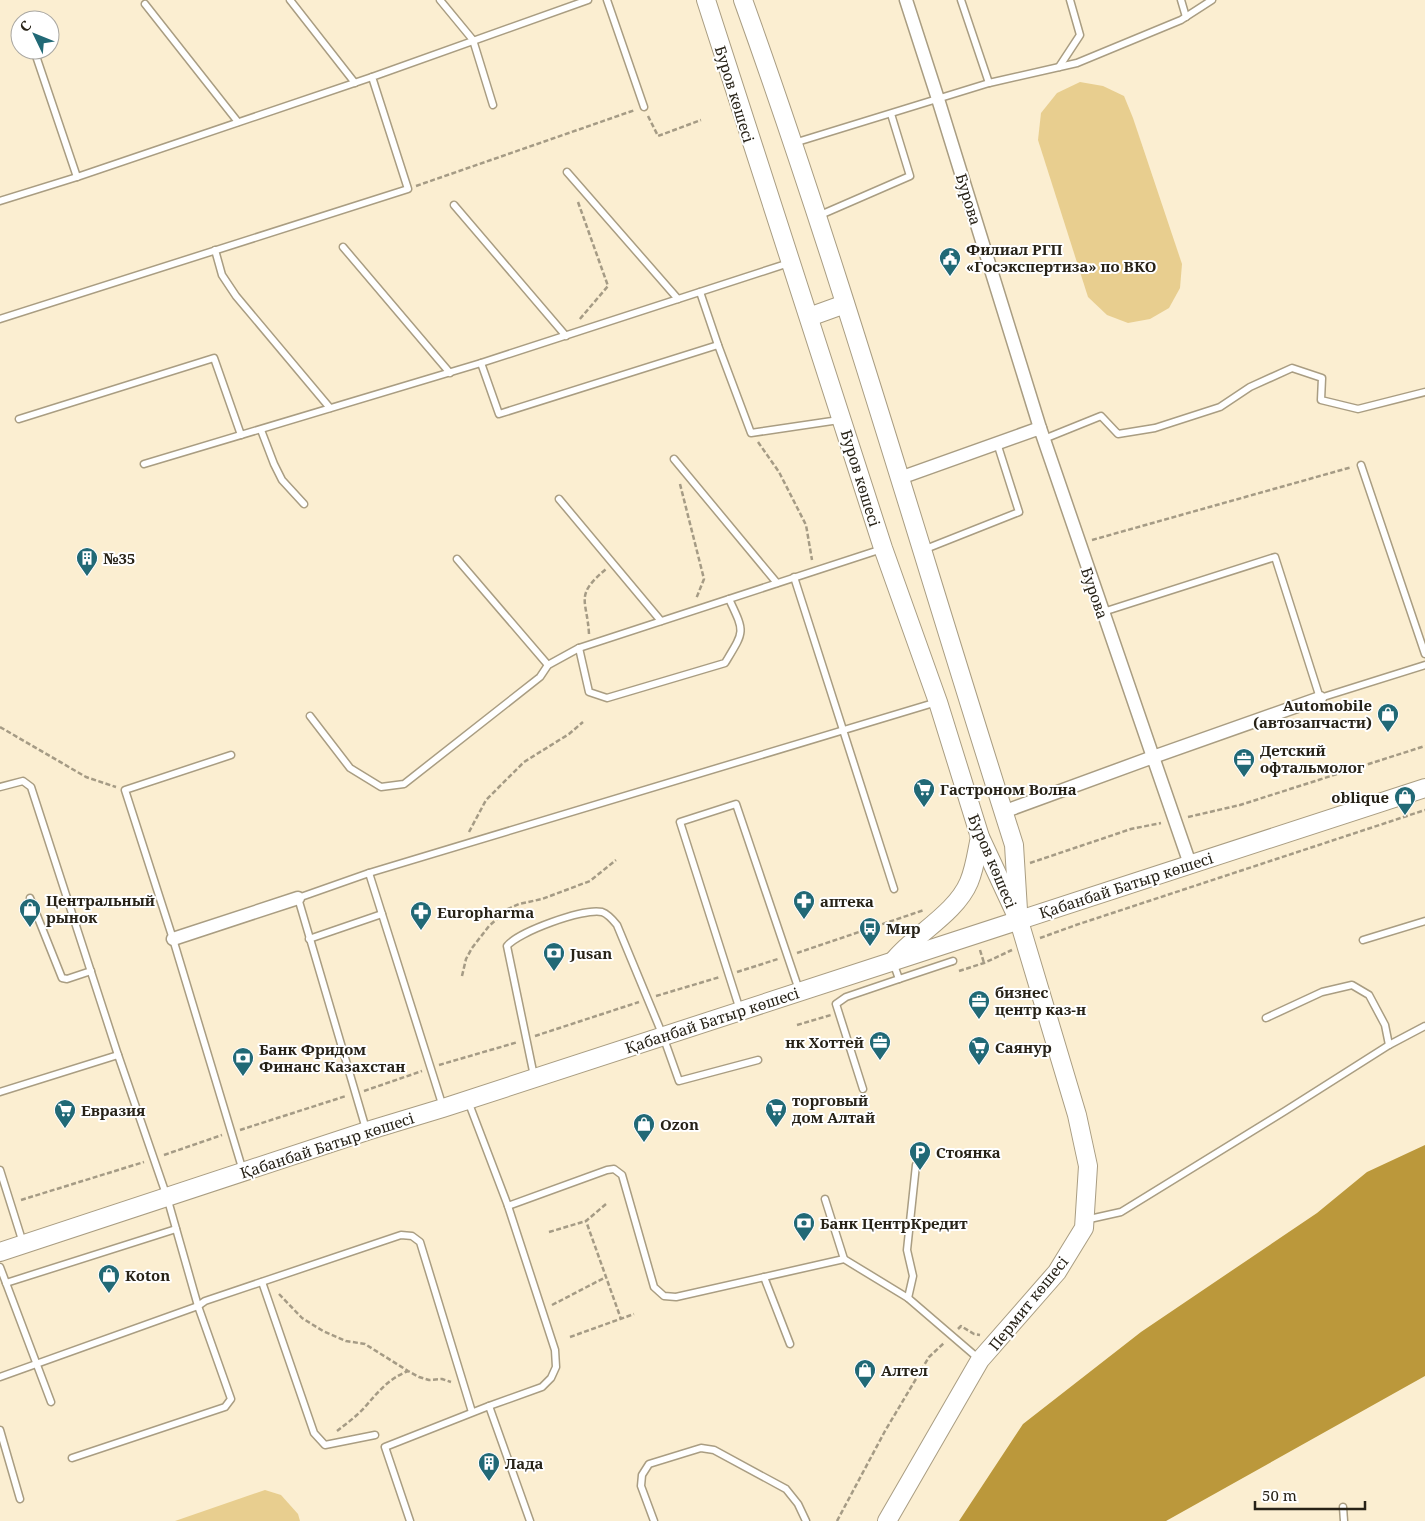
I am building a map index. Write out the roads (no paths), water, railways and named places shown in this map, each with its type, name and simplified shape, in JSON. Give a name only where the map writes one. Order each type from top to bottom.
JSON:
[{"type":"main road","name":"Буров көшесі","points":[[706,0],[883,548],[938,702],[980,837],[1019,921]]},
{"type":"main road","name":"Буров көшесі","points":[[743,0],[817,216],[1014,845],[1019,921]]},
{"type":"main road","points":[[809,317],[845,304]]},
{"type":"main road","name":"Қабанбай Батыр көшесі","points":[[0,1252],[1425,788]]},
{"type":"main road","points":[[893,961],[905,947],[929,928],[960,898],[969,882],[980,837]]},
{"type":"main road","name":"Пермит көшесі","points":[[887,1521],[980,1360],[1057,1272],[1084,1228],[1088,1166],[1078,1115],[1019,947],[1019,921]]},
{"type":"street","name":"Бурова","points":[[906,0],[1042,433],[1190,864]]},
{"type":"street","points":[[900,478],[997,443],[1042,433]]},
{"type":"street","points":[[1003,812],[1320,698]]},
{"type":"street","points":[[173,940],[298,898]]},
{"type":"lane","points":[[290,0],[355,83]]},
{"type":"lane","points":[[440,0],[473,40],[493,105]]},
{"type":"lane","points":[[0,201],[77,177],[355,83],[587,0]]},
{"type":"lane","points":[[607,0],[644,107]]},
{"type":"lane","points":[[961,0],[989,83]]},
{"type":"lane","points":[[1058,67],[1080,35],[1070,0]]},
{"type":"lane","points":[[1181,0],[1186,17]]},
{"type":"lane","points":[[793,144],[989,83],[1077,63],[1186,17],[1212,0]]},
{"type":"lane","points":[[145,4],[238,122]]},
{"type":"lane","points":[[37,60],[77,177]]},
{"type":"lane","points":[[0,319],[408,189],[372,76]]},
{"type":"lane","points":[[817,216],[910,176],[891,114]]},
{"type":"lane","points":[[567,172],[678,299]]},
{"type":"lane","points":[[454,205],[566,336]]},
{"type":"lane","points":[[343,247],[450,372]]},
{"type":"lane","points":[[215,250],[222,275],[236,296],[330,408]]},
{"type":"lane","points":[[144,464],[482,363],[790,263]]},
{"type":"lane","points":[[700,292],[751,433],[843,420]]},
{"type":"lane","points":[[482,363],[499,414],[718,345]]},
{"type":"lane","points":[[19,419],[214,358],[241,435]]},
{"type":"lane","points":[[1042,433],[1101,416],[1118,434],[1155,428],[1220,407],[1250,387],[1292,368],[1322,378],[1321,400],[1358,409],[1425,392]]},
{"type":"lane","points":[[261,430],[282,480],[304,504]]},
{"type":"lane","points":[[922,551],[1019,512],[997,443]]},
{"type":"lane","points":[[674,459],[777,583]]},
{"type":"lane","points":[[1361,465],[1425,654]]},
{"type":"lane","points":[[559,499],[661,621]]},
{"type":"lane","points":[[310,716],[350,768],[382,787],[404,784],[540,677],[548,665],[580,648],[883,548]]},
{"type":"lane","points":[[1102,612],[1275,557],[1320,698],[1425,665]]},
{"type":"lane","points":[[457,559],[548,665]]},
{"type":"lane","points":[[794,577],[894,889]]},
{"type":"lane","points":[[580,648],[589,692],[607,698],[725,663],[740,638],[741,624],[729,599]]},
{"type":"lane","points":[[367,1131],[298,898],[369,873],[463,844],[938,702]]},
{"type":"lane","points":[[232,755],[125,790],[244,1172]]},
{"type":"lane","points":[[0,787],[23,780],[31,787],[167,1197],[198,1306],[231,1399],[225,1407],[72,1458]]},
{"type":"lane","points":[[740,1011],[680,822],[736,804],[800,991]]},
{"type":"lane","points":[[369,873],[443,1108]]},
{"type":"lane","points":[[30,898],[62,978],[67,979],[91,971]]},
{"type":"lane","points":[[535,1077],[506,946],[537,928],[583,912],[602,912],[608,915],[616,925],[663,1036],[679,1081],[758,1060]]},
{"type":"lane","points":[[309,939],[382,914]]},
{"type":"lane","points":[[1363,940],[1425,921]]},
{"type":"lane","points":[[893,961],[899,979]]},
{"type":"lane","points":[[863,1089],[836,1004],[846,997],[953,961]]},
{"type":"lane","points":[[1266,1018],[1322,992],[1352,985],[1369,995],[1385,1025],[1389,1045]]},
{"type":"lane","points":[[1084,1220],[1121,1212],[1389,1045],[1425,1026]]},
{"type":"lane","points":[[0,1092],[118,1054]]},
{"type":"lane","points":[[410,1521],[385,1447],[472,1412],[542,1387],[551,1378],[556,1367],[555,1350],[508,1206],[468,1100]]},
{"type":"lane","points":[[908,1298],[913,1276],[907,1250],[916,1165]]},
{"type":"lane","points":[[508,1206],[614,1169],[622,1175],[654,1287],[664,1296],[676,1297],[844,1259]]},
{"type":"lane","points":[[0,1170],[24,1244]]},
{"type":"lane","points":[[825,1199],[844,1259],[908,1298],[980,1360]]},
{"type":"lane","points":[[6,1284],[176,1229]]},
{"type":"lane","points":[[0,1377],[198,1306],[206,1301],[401,1234],[412,1236],[420,1242],[472,1412]]},
{"type":"lane","points":[[0,1267],[51,1402]]},
{"type":"lane","points":[[764,1277],[790,1344]]},
{"type":"lane","points":[[262,1282],[314,1433],[325,1445],[375,1435]]},
{"type":"lane","points":[[489,1406],[530,1521]]},
{"type":"lane","points":[[0,1430],[20,1499]]},
{"type":"lane","points":[[654,1521],[641,1486],[642,1475],[649,1464],[701,1448],[714,1450],[786,1490],[798,1504],[806,1521]]},
{"type":"lane","points":[[1343,1507],[1344,1521]]},
{"type":"place","name":"Филиал РГП «Госэкспертиза» по ВКО","points":[[950,277]]},
{"type":"place","name":"№35","points":[[87,577]]},
{"type":"place","name":"Automobile (автозапчасти)","points":[[1388,733]]},
{"type":"place","name":"Детский офтальмолог","points":[[1244,778]]},
{"type":"place","name":"Гастроном Волна","points":[[924,808]]},
{"type":"place","name":"oblique","points":[[1405,816]]},
{"type":"place","name":"аптека","points":[[804,920]]},
{"type":"place","name":"Центральный рынок","points":[[30,928]]},
{"type":"place","name":"Europharma","points":[[421,931]]},
{"type":"place","name":"Мир","points":[[870,947]]},
{"type":"place","name":"Jusan","points":[[554,972]]},
{"type":"place","name":"бизнес центр каз-н","points":[[979,1020]]},
{"type":"place","name":"нк Хоттей","points":[[880,1061]]},
{"type":"place","name":"Саянур","points":[[979,1066]]},
{"type":"place","name":"Банк Фридом Финанс Казахстан","points":[[243,1077]]},
{"type":"place","name":"торговый дом Алтай","points":[[776,1128]]},
{"type":"place","name":"Евразия","points":[[65,1129]]},
{"type":"place","name":"Ozon","points":[[644,1143]]},
{"type":"place","name":"Стоянка","points":[[920,1171]]},
{"type":"place","name":"Банк ЦентрКредит","points":[[804,1242]]},
{"type":"place","name":"Koton","points":[[109,1294]]},
{"type":"place","name":"Алтел","points":[[865,1389]]},
{"type":"place","name":"Лада","points":[[489,1482]]}]
